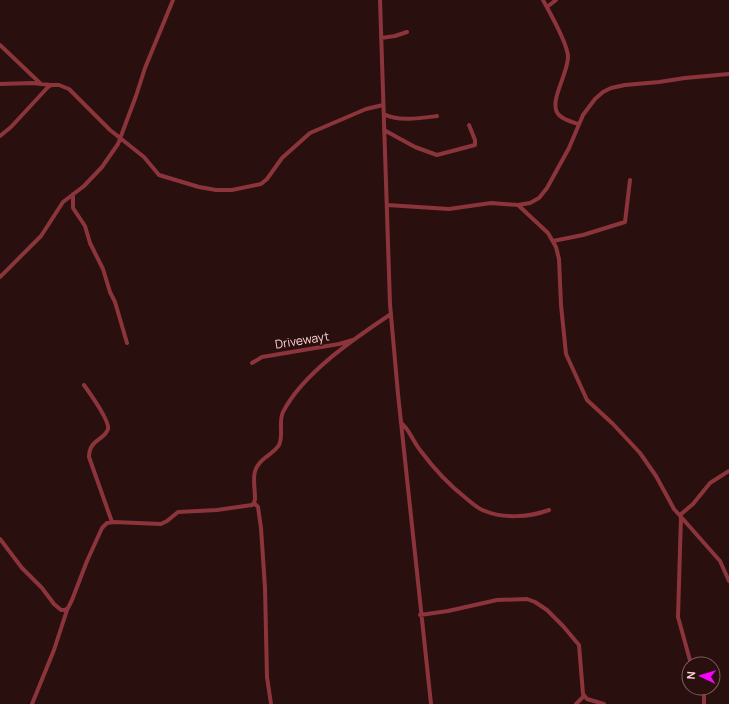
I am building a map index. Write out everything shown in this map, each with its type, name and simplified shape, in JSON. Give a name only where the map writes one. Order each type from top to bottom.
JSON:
[{"type":"street","points":[[0,277],[40,236],[62,204],[84,186],[102,167],[118,144],[145,68],[173,0]]},
{"type":"street","points":[[380,0],[391,314],[430,704]]},
{"type":"street","points":[[543,0],[564,42],[568,54],[567,69],[555,101],[557,113],[578,124]]},
{"type":"street","points":[[547,7],[556,0]]},
{"type":"street","points":[[381,38],[407,32]]},
{"type":"street","points":[[0,45],[41,84]]},
{"type":"street","points":[[387,205],[449,209],[491,203],[518,205],[530,203],[535,201],[542,194],[569,148],[578,124],[586,111],[603,92],[625,84],[659,82],[729,74]]},
{"type":"street","points":[[0,84],[41,84],[64,86],[69,89],[110,130],[144,157],[160,176],[209,190],[232,190],[256,186],[264,182],[282,158],[306,136],[366,109],[383,105]]},
{"type":"street","points":[[0,136],[11,127],[36,99],[51,85]]},
{"type":"street","points":[[384,114],[388,117],[414,119],[437,116]]},
{"type":"street","points":[[384,130],[414,147],[437,155],[474,145],[475,140],[469,126]]},
{"type":"street","points":[[554,242],[625,222],[630,180]]},
{"type":"street","points":[[73,194],[73,208],[83,222],[103,269],[110,292],[115,302],[126,343]]},
{"type":"street","points":[[518,205],[548,234],[556,247],[559,259],[561,305],[566,354],[585,395],[591,405],[613,424],[640,453],[653,472],[674,509],[720,561],[729,581]]},
{"type":"street","points":[[272,704],[267,672],[265,588],[261,528],[258,507],[254,503],[255,470],[259,462],[279,446],[281,441],[281,418],[288,404],[306,380],[356,339],[391,314]]},
{"type":"street","name":"Drivewayt","points":[[252,363],[262,357],[340,344],[356,339]]},
{"type":"street","points":[[84,384],[105,418],[108,426],[107,431],[91,446],[88,455],[112,522]]},
{"type":"street","points":[[401,423],[406,426],[414,442],[443,478],[452,487],[483,511],[502,515],[530,515],[549,510]]},
{"type":"street","points":[[690,656],[678,617],[680,516],[693,504],[710,483],[729,471]]},
{"type":"street","points":[[32,704],[54,650],[67,610],[86,561],[102,528],[107,523],[161,524],[178,512],[217,510],[250,506],[254,503]]},
{"type":"street","points":[[0,539],[22,568],[42,588],[57,607],[62,610],[67,610]]},
{"type":"street","points":[[420,615],[448,611],[497,600],[527,600],[535,602],[547,610],[563,626],[578,645],[582,670],[582,690],[584,696],[587,699],[604,704]]},
{"type":"street","points":[[576,704],[584,696]]}]
